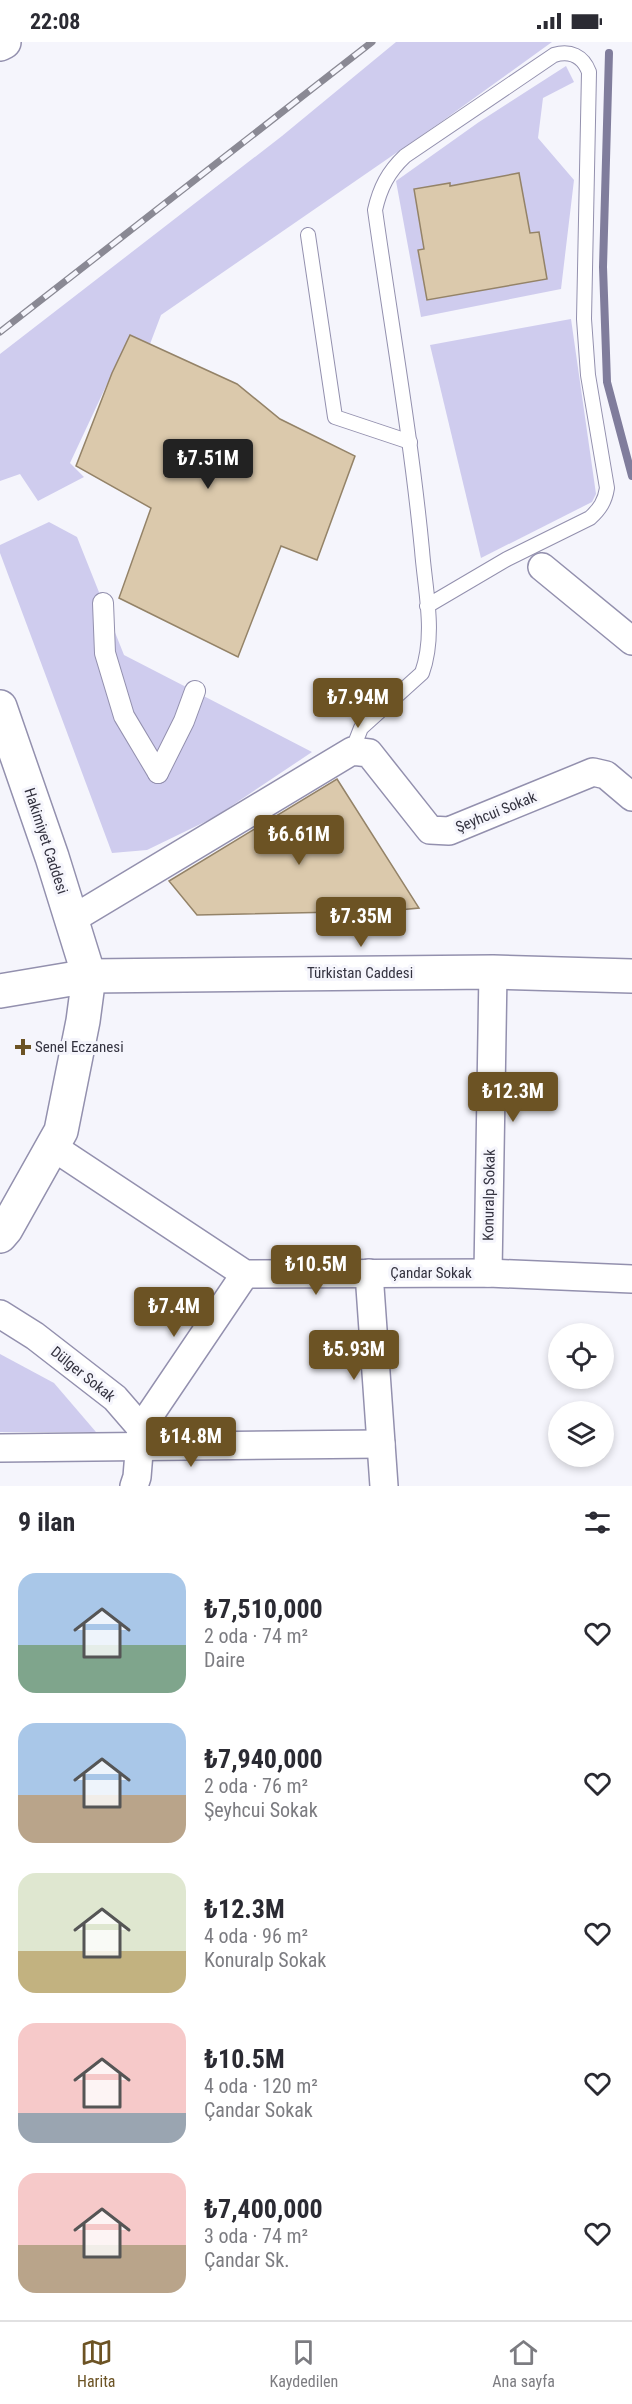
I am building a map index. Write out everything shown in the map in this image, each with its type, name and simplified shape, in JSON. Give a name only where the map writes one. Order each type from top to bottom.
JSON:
[{"type":"street","points":[[542,567],[632,641]]},
{"type":"street","points":[[103,603],[105,653],[124,716],[158,773],[184,721],[195,691]]},
{"type":"street","name":"Hakimiyet Caddesi","points":[[0,707],[52,857],[89,976]]},
{"type":"street","points":[[72,920],[352,751]]},
{"type":"street","name":"Şeyhcui Sokak","points":[[352,751],[369,753],[430,830],[448,831],[593,772],[606,775],[632,797]]},
{"type":"street","name":"Türkistan Caddesi","points":[[0,991],[89,976],[493,972],[632,976]]},
{"type":"street","name":"Konuralp Sokak","points":[[488,1273],[493,972]]},
{"type":"street","points":[[0,1236],[61,1131],[83,1021],[89,976]]},
{"type":"street","points":[[53,1147],[245,1274],[140,1437],[137,1477],[134,1486]]},
{"type":"street","points":[[369,1273],[384,1486]]},
{"type":"street","name":"Çandar Sokak","points":[[245,1274],[488,1273],[632,1279]]},
{"type":"street","name":"Dülger Sokak","points":[[0,1314],[36,1336],[115,1398],[140,1437]]},
{"type":"street","points":[[0,1448],[140,1437],[381,1444]]},
{"type":"lane","points":[[352,751],[361,728],[422,673],[429,636],[410,442],[375,210],[383,182],[405,156],[554,55],[561,52],[577,56],[589,72],[584,320],[588,375],[607,488],[606,496],[598,512],[590,518],[507,559],[427,606]]},
{"type":"lane","points":[[308,235],[335,417],[410,442]]},
{"type":"shaded area","points":[[396,42],[552,42],[441,122],[161,315],[150,344],[130,335],[70,463],[84,477],[38,501],[20,474],[0,481],[0,354],[282,136]]},
{"type":"shaded area","points":[[566,66],[574,82],[543,98],[538,138],[574,180],[561,289],[421,317],[396,181],[479,122]]},
{"type":"shaded area","points":[[571,319],[596,494],[592,502],[481,558],[430,345]]},
{"type":"shaded area","points":[[49,522],[77,537],[124,655],[312,752],[215,817],[147,850],[112,853],[0,553],[0,545]]},
{"type":"shaded area","points":[[0,1354],[54,1383],[96,1432],[0,1432]]},
{"type":"building","points":[[519,173],[530,233],[539,232],[547,279],[427,300],[418,250],[424,249],[414,189],[450,183],[450,186]]},
{"type":"building","points":[[130,335],[237,384],[280,419],[355,456],[317,560],[281,546],[238,657],[119,598],[151,508],[76,466],[112,373]]},
{"type":"building","points":[[337,779],[419,908],[388,911],[197,915],[169,881]]},
{"type":"waterway","points":[[609,53],[603,267],[607,382],[632,476]]},
{"type":"railway","points":[[0,332],[372,42]]},
{"type":"place","name":"Senel Eczanesi","points":[[23,1047]]}]
